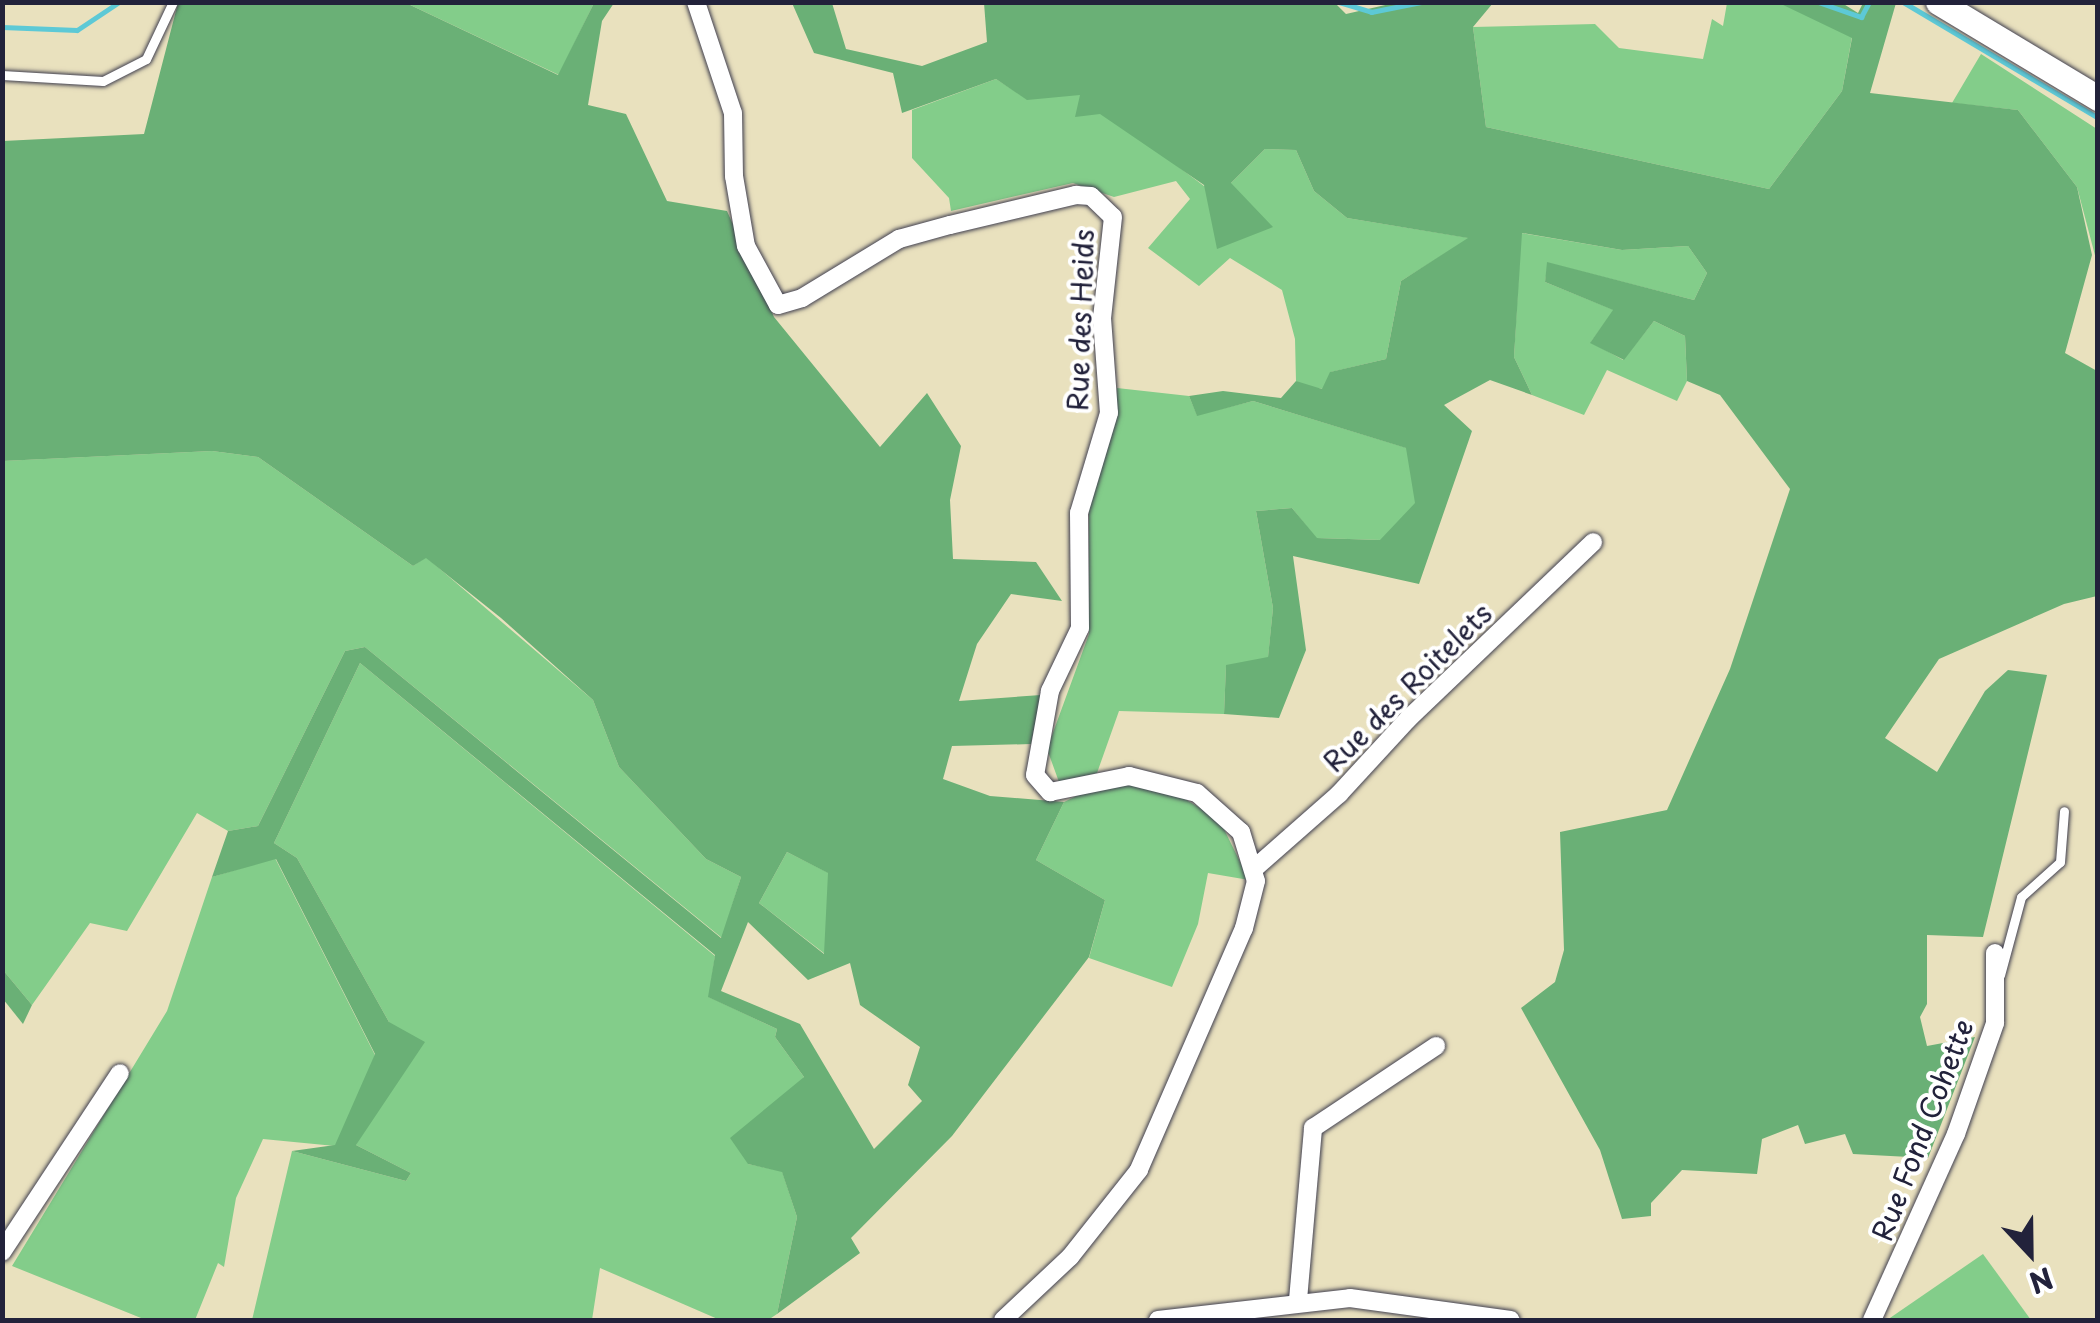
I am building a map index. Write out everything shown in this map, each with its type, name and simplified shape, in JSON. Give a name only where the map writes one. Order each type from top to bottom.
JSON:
[{"type":"street","name":"Rue des Heids","points":[[696,2],[733,113],[734,176],[746,246],[778,305],[802,298],[899,239],[950,225],[1076,196],[1091,196],[1113,217],[1102,318],[1109,414],[1079,513],[1080,628],[1050,692],[1035,774],[1050,792],[1129,776],[1197,794],[1232,820],[1256,868]]},
{"type":"street","points":[[1938,2],[1973,12],[2098,98]]},
{"type":"street","name":"Rue des Roitelets","points":[[1256,868],[1339,794],[1408,719],[1593,542]]},
{"type":"street","points":[[1003,1320],[1070,1257],[1139,1170],[1244,928],[1256,868]]},
{"type":"street","name":"Rue Fond Cohette","points":[[1872,1320],[1956,1134],[1995,1023],[1995,952]]},
{"type":"street","points":[[1298,1300],[1308,1139],[1314,1128],[1436,1046]]},
{"type":"street","points":[[2,1252],[120,1073]]},
{"type":"street","points":[[1158,1320],[1298,1300],[1350,1298],[1510,1320]]},
{"type":"lane","points":[[2,75],[103,81],[146,59],[174,2]]},
{"type":"lane","points":[[1996,987],[2022,897],[2060,862],[2064,812]]},
{"type":"green space","points":[[1334,2],[1346,14],[1394,3],[1493,3],[1473,27],[1486,127],[1769,189],[1842,91],[1852,38],[1779,3],[1842,3],[1858,13],[1863,3],[1896,3],[1870,93],[2018,110],[2077,187],[2092,255],[2065,353],[2097,371],[2097,596],[2064,604],[1939,659],[1885,738],[1937,772],[1985,691],[2008,670],[2047,675],[1983,937],[1927,935],[1927,1004],[1920,1017],[1927,1046],[1975,1037],[1928,1158],[1853,1154],[1845,1134],[1805,1144],[1798,1125],[1762,1139],[1757,1174],[1682,1170],[1651,1203],[1651,1216],[1622,1219],[1600,1150],[1521,1008],[1555,982],[1564,950],[1560,832],[1667,810],[1730,669],[1790,489],[1720,395],[1687,381],[1685,336],[1654,321],[1624,360],[1590,343],[1613,310],[1545,282],[1547,262],[1694,300],[1707,273],[1688,246],[1622,250],[1522,233],[1514,357],[1532,395],[1490,380],[1444,405],[1472,431],[1419,584],[1293,556],[1306,650],[1279,718],[1224,714],[1226,665],[1268,657],[1273,608],[1256,511],[1292,508],[1317,538],[1380,540],[1415,503],[1406,448],[1253,401],[1197,416],[1189,396],[1223,391],[1281,398],[1296,381],[1322,389],[1330,372],[1386,359],[1401,281],[1468,238],[1347,218],[1314,191],[1296,150],[1265,149],[1231,183],[1273,227],[1217,249],[1204,185],[1100,114],[1075,117],[1080,95],[1027,100],[996,79],[902,113],[893,73],[814,53],[792,3],[832,3],[846,49],[922,66],[987,42],[984,3]]},
{"type":"green space","points":[[1779,2],[1852,37],[1842,91],[1769,189],[1486,127],[1473,27],[1595,24],[1619,48],[1703,59],[1712,19],[1723,26],[1727,3]]},
{"type":"green space","points":[[178,3],[406,3],[558,75],[594,3],[614,3],[602,21],[588,105],[626,114],[667,201],[727,211],[774,317],[880,447],[927,393],[961,446],[950,500],[953,559],[1036,562],[1062,601],[1011,594],[977,644],[959,701],[1041,695],[1031,744],[952,746],[943,779],[990,796],[1064,802],[1036,860],[1105,900],[1089,957],[952,1136],[851,1238],[860,1253],[777,1314],[797,1217],[782,1172],[748,1164],[730,1138],[804,1077],[775,1037],[777,1029],[708,997],[715,955],[360,663],[274,843],[297,858],[389,1022],[425,1042],[356,1145],[411,1173],[406,1181],[292,1151],[335,1145],[375,1054],[276,859],[212,877],[228,831],[258,826],[345,651],[365,647],[721,938],[741,877],[706,859],[619,767],[593,700],[501,618],[426,558],[413,566],[258,457],[212,451],[3,461],[3,141],[144,134]],"holes":[[[787,852],[828,873],[824,954],[759,903]],[[748,922],[808,980],[850,963],[860,1005],[920,1047],[908,1085],[922,1101],[874,1149],[800,1024],[721,991]]]},
{"type":"green space","points":[[406,3],[594,3],[559,75]]},
{"type":"green space","points":[[1981,54],[2097,129],[2097,263],[2077,187],[2018,110],[1952,103]]},
{"type":"green space","points":[[996,79],[1027,99],[1081,94],[1204,186],[1231,183],[1265,149],[1296,150],[1314,191],[1347,218],[1470,238],[1401,281],[1386,359],[1331,372],[1323,389],[1303,386],[1296,381],[1295,339],[1282,290],[1230,258],[1199,286],[1148,248],[1190,199],[1176,181],[1114,197],[1073,183],[951,211],[949,198],[912,158],[912,110]]},
{"type":"green space","points":[[1521,233],[1622,250],[1688,246],[1707,273],[1694,300],[1548,263],[1545,282],[1614,310],[1591,342],[1623,360],[1654,321],[1685,336],[1687,381],[1677,401],[1607,370],[1584,415],[1532,395],[1514,357]]},
{"type":"green space","points":[[1117,388],[1189,396],[1197,415],[1253,401],[1407,448],[1416,503],[1381,540],[1316,538],[1292,508],[1256,511],[1273,608],[1268,658],[1226,666],[1224,714],[1119,711],[1097,773],[1059,782],[1047,749],[1089,634],[1089,501],[1113,425]]},
{"type":"green space","points":[[212,451],[258,457],[413,566],[426,557],[593,700],[619,767],[706,859],[741,877],[722,938],[365,647],[345,651],[258,826],[228,831],[197,813],[127,931],[90,923],[32,1005],[3,970],[2,461]]},
{"type":"green space","points":[[360,663],[715,956],[709,997],[777,1029],[775,1037],[804,1077],[748,1164],[782,1171],[797,1217],[777,1314],[768,1320],[720,1320],[600,1268],[592,1320],[252,1320],[292,1151],[406,1181],[411,1173],[356,1145],[389,1022],[297,858],[274,843]]},
{"type":"green space","points":[[1159,784],[1219,819],[1249,880],[1208,873],[1198,924],[1172,987],[1089,958],[1105,900],[1036,860],[1064,802],[1099,785]]},
{"type":"green space","points":[[787,852],[829,873],[825,954],[759,903]]},
{"type":"green space","points":[[275,858],[375,1055],[347,1128],[335,1146],[263,1139],[236,1198],[224,1267],[218,1263],[195,1320],[146,1320],[12,1266],[167,1011],[212,877]]},
{"type":"green space","points":[[3,970],[32,1005],[23,1024],[3,999]]},
{"type":"green space","points":[[1983,1254],[2031,1320],[1887,1320]]},
{"type":"waterway","points":[[2,27],[77,30],[119,2]]},
{"type":"waterway","points":[[1339,2],[1371,12],[1421,2]]},
{"type":"waterway","points":[[1818,2],[1861,17],[1869,2]]},
{"type":"waterway","points":[[1903,2],[2098,118]]}]
